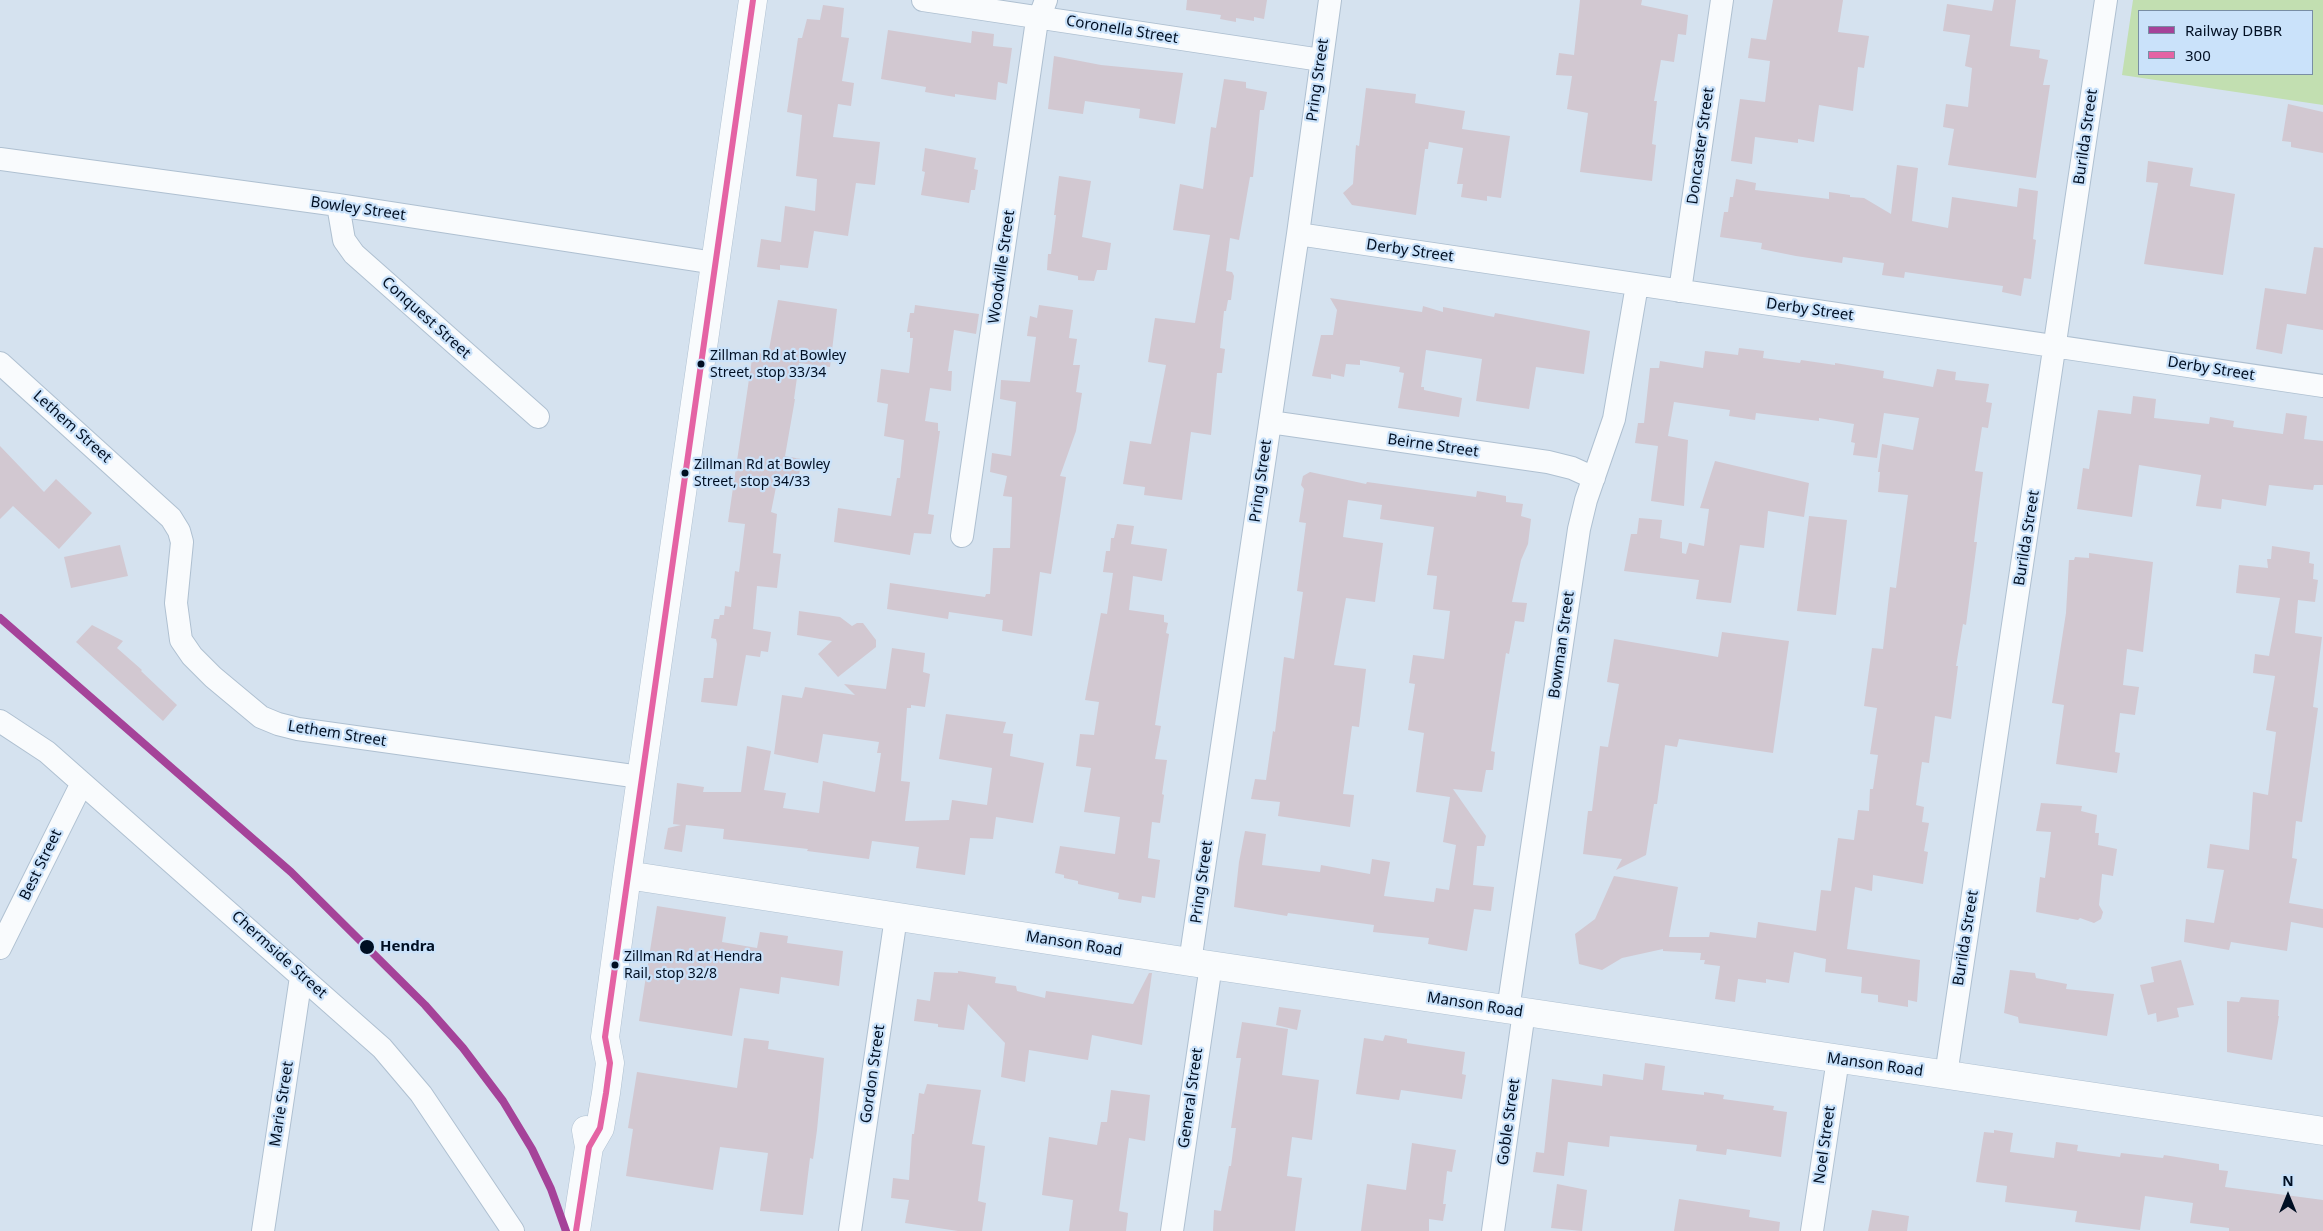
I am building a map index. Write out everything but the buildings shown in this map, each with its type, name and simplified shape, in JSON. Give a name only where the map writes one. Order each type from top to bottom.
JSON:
[{"type":"street","points":[[576,1231],[589,1147],[600,1128],[606,1093],[610,1062],[605,1037],[640,777],[753,0]]},
{"type":"street","name":"Coronella Street","points":[[923,0],[1043,9],[1321,60]]},
{"type":"street","name":"Pring Street","points":[[1200,964],[1270,422],[1330,0]]},
{"type":"street","name":"Doncaster Street","points":[[1680,291],[1722,0]]},
{"type":"street","name":"Burilda Street","points":[[1946,1075],[2106,0]]},
{"type":"street","name":"Woodville Street","points":[[962,536],[1036,27],[1043,9]]},
{"type":"street","name":"Bowley Street","points":[[0,159],[338,205],[715,263]]},
{"type":"street","name":"Conquest Street","points":[[338,205],[344,240],[354,254],[538,418]]},
{"type":"street","name":"Derby Street","points":[[1298,234],[2323,386]]},
{"type":"street","name":"Bowman Street","points":[[1516,1011],[1579,528],[1614,419],[1637,285]]},
{"type":"street","name":"Lethem Street","points":[[0,363],[170,518],[179,531],[182,542],[176,602],[182,640],[192,656],[213,677],[242,704],[261,717],[298,729],[640,777]]},
{"type":"street","name":"Beirne Street","points":[[1270,422],[1548,462],[1572,468],[1594,478]]},
{"type":"street","name":"Chermside Street","points":[[0,722],[47,752],[193,878],[382,1048],[402,1069],[421,1094],[513,1231]]},
{"type":"street","name":"Best Street","points":[[0,948],[82,783]]},
{"type":"street","name":"Manson Road","points":[[627,875],[1200,964],[2323,1131]]},
{"type":"street","name":"Gordon Street","points":[[850,1231],[896,916]]},
{"type":"street","name":"General Street","points":[[1172,1231],[1200,964]]},
{"type":"street","name":"Marie Street","points":[[263,1231],[301,977]]},
{"type":"street","name":"Goble Street","points":[[1493,1231],[1516,1011]]},
{"type":"street","name":"Noel Street","points":[[1812,1231],[1838,1059]]},
{"type":"green space","points":[[2133,0],[2323,0],[2323,105],[2122,75]]},
{"type":"rail line","name":"DBBR","points":[[0,618],[291,872],[425,1005],[463,1048],[503,1101],[532,1149],[551,1189],[566,1231]]},
{"type":"transit line","name":"300","points":[[576,1231],[589,1147],[600,1128],[606,1093],[610,1063],[605,1037],[753,0]]},
{"type":"place","name":"Zillman Rd at Bowley Street, stop 33/34","points":[[701,364]]},
{"type":"place","name":"Zillman Rd at Bowley Street, stop 34/33","points":[[685,473]]},
{"type":"place","name":"Hendra","points":[[367,947]]},
{"type":"place","name":"Zillman Rd at Hendra Rail, stop 32/8","points":[[615,965]]}]
